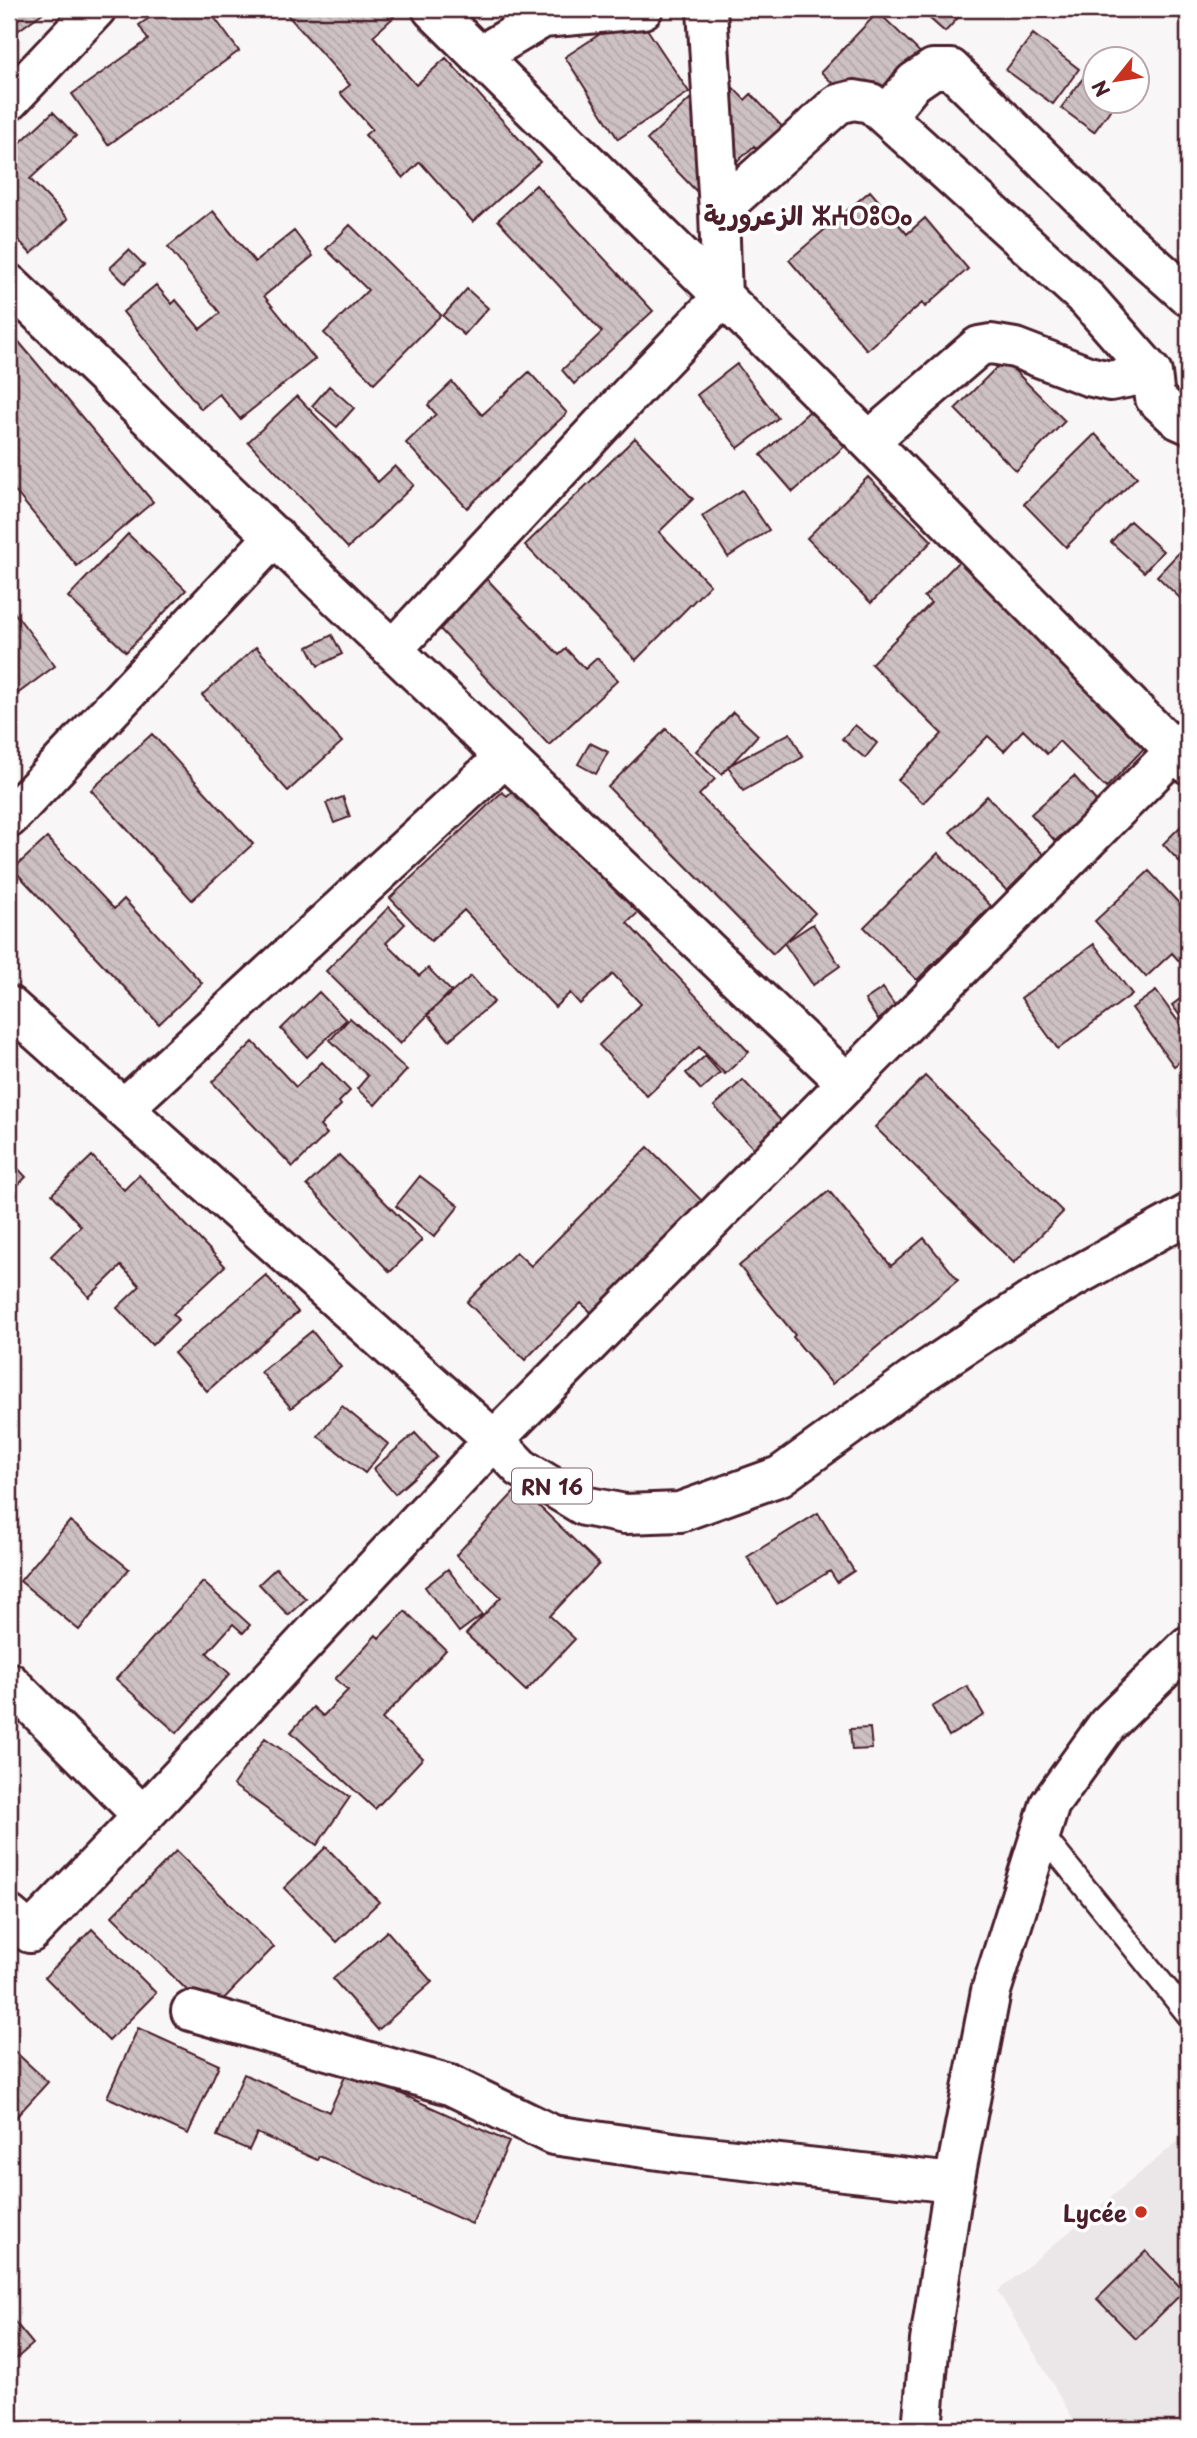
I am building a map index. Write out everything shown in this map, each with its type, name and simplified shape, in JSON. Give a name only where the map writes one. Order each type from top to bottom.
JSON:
[{"type":"street","points":[[9,101],[96,9]]},
{"type":"street","points":[[16,1935],[143,1816],[494,1440],[846,1082],[1184,751],[432,9]]},
{"type":"street","points":[[479,56],[543,18],[643,9]]},
{"type":"street","points":[[393,649],[722,298],[707,9]]},
{"type":"street","points":[[886,116],[914,82],[933,69],[951,69],[1123,238],[1188,296]]},
{"type":"street","points":[[719,211],[838,104],[854,100],[871,103],[1088,300],[1152,373],[1154,398],[1178,420],[1188,424]]},
{"type":"street","points":[[9,284],[846,1082]]},
{"type":"street","points":[[869,441],[979,346],[991,344],[1015,348],[1110,382],[1152,373]]},
{"type":"street","points":[[9,818],[275,536]]},
{"type":"street","points":[[124,1108],[506,756]]},
{"type":"street","name":"RN 16","points":[[11,1014],[124,1108],[494,1440],[521,1468],[584,1506],[625,1514],[680,1512],[780,1476],[921,1374],[1031,1301],[1188,1214]]},
{"type":"street","points":[[922,2429],[930,2341],[954,2183],[991,1991],[1050,1804],[1107,1725],[1188,1646]]},
{"type":"street","points":[[9,1682],[143,1816]]},
{"type":"street","points":[[191,2011],[450,2085],[553,2135],[681,2153],[954,2183]]},
{"type":"lane","points":[[1041,1833],[1188,2015]]},
{"type":"shaded area","name":"Lycée","points":[[1188,2133],[1188,2429],[1079,2429],[998,2291]]},
{"type":"building","points":[[9,9],[48,9],[9,37]]},
{"type":"building","points":[[162,9],[208,9],[239,51],[108,145],[72,94],[148,40],[139,25]]},
{"type":"building","points":[[282,9],[387,9],[394,17],[373,36],[416,85],[446,58],[540,162],[473,222],[420,162],[403,178],[365,135],[372,129],[340,93],[350,85]]},
{"type":"building","points":[[919,9],[966,9],[945,32]]},
{"type":"building","points":[[635,11],[689,92],[618,139],[565,57]]},
{"type":"building","points":[[878,12],[931,63],[874,123],[821,72]]},
{"type":"building","points":[[1033,34],[1079,69],[1053,104],[1006,70]]},
{"type":"building","points":[[718,72],[745,100],[751,94],[792,137],[768,161],[754,146],[701,196],[647,140]]},
{"type":"building","points":[[1082,80],[1082,116],[1106,116],[1094,132],[1061,108]]},
{"type":"building","points":[[53,112],[76,136],[30,179],[68,219],[31,254],[9,230],[9,153]]},
{"type":"building","points":[[536,185],[653,311],[574,384],[562,370],[602,332],[498,220]]},
{"type":"building","points":[[870,191],[907,234],[925,218],[968,269],[925,307],[922,303],[867,350],[789,260]]},
{"type":"building","points":[[213,211],[255,262],[294,231],[313,256],[264,296],[315,359],[240,419],[219,394],[201,409],[123,312],[156,285],[172,304],[176,300],[200,329],[220,313],[168,247]]},
{"type":"building","points":[[350,225],[441,315],[374,383],[324,333],[368,290],[326,249]]},
{"type":"building","points":[[129,250],[144,265],[125,283],[110,268]]},
{"type":"building","points":[[467,289],[488,308],[464,335],[443,316]]},
{"type":"building","points":[[9,330],[153,502],[77,566],[9,484]]},
{"type":"building","points":[[1004,360],[1065,421],[1016,471],[955,409]]},
{"type":"building","points":[[737,364],[778,418],[738,448],[697,395]]},
{"type":"building","points":[[529,372],[567,413],[467,508],[406,443],[436,414],[428,405],[452,382],[482,415]]},
{"type":"building","points":[[329,386],[354,408],[337,427],[312,406]]},
{"type":"building","points":[[297,396],[378,482],[395,466],[414,485],[348,548],[248,442]]},
{"type":"building","points":[[821,401],[854,438],[793,492],[761,455]]},
{"type":"building","points":[[1095,434],[1137,477],[1066,547],[1024,504]]},
{"type":"building","points":[[635,438],[693,499],[659,532],[710,585],[636,660],[525,545]]},
{"type":"building","points":[[868,477],[932,541],[871,603],[807,538]]},
{"type":"building","points":[[742,490],[769,530],[728,557],[702,516]]},
{"type":"building","points":[[1130,521],[1163,551],[1144,572],[1111,542]]},
{"type":"building","points":[[128,534],[186,590],[126,652],[68,597]]},
{"type":"building","points":[[1188,543],[1188,606],[1157,576]]},
{"type":"building","points":[[962,558],[1150,742],[1106,788],[1059,741],[1047,754],[1023,730],[1004,751],[988,736],[923,803],[898,780],[942,734],[871,664],[931,603],[924,597]]},
{"type":"building","points":[[486,578],[559,655],[566,649],[585,669],[597,658],[618,680],[549,745],[437,626]]},
{"type":"building","points":[[11,608],[55,666],[9,700],[9,609]]},
{"type":"building","points":[[332,635],[342,654],[318,666],[308,647]]},
{"type":"building","points":[[256,647],[342,742],[288,791],[202,695]]},
{"type":"building","points":[[733,712],[758,735],[722,774],[696,751]]},
{"type":"building","points":[[855,725],[877,743],[865,758],[842,739]]},
{"type":"building","points":[[666,729],[715,779],[699,795],[815,913],[773,954],[608,787]]},
{"type":"building","points":[[790,733],[803,757],[743,791],[728,766]]},
{"type":"building","points":[[152,734],[253,844],[192,900],[91,790]]},
{"type":"building","points":[[590,743],[608,752],[596,774],[578,764]]},
{"type":"building","points":[[539,765],[659,893],[627,923],[749,1052],[725,1074],[699,1047],[647,1096],[599,1045],[641,1004],[613,974],[580,1004],[570,993],[555,1007],[464,910],[431,941],[390,898],[502,792],[507,796]]},
{"type":"building","points":[[1074,776],[1098,803],[1055,841],[1031,814]]},
{"type":"building","points":[[987,796],[1046,857],[1009,893],[950,832]]},
{"type":"building","points":[[343,797],[350,817],[334,823],[326,803]]},
{"type":"building","points":[[1183,824],[1188,829],[1188,871],[1163,844]]},
{"type":"building","points":[[47,838],[114,909],[124,899],[202,983],[159,1024],[13,869]]},
{"type":"building","points":[[938,853],[991,906],[917,980],[864,927]]},
{"type":"building","points":[[1149,871],[1188,913],[1188,971],[1172,953],[1146,977],[1095,921]]},
{"type":"building","points":[[389,907],[405,924],[386,943],[419,976],[428,968],[451,991],[400,1044],[326,971]]},
{"type":"building","points":[[813,924],[840,966],[813,985],[784,943]]},
{"type":"building","points":[[1094,944],[1132,994],[1058,1049],[1021,998]]},
{"type":"building","points":[[471,976],[494,1002],[449,1040],[427,1014]]},
{"type":"building","points":[[883,988],[896,1007],[878,1020],[865,1000]]},
{"type":"building","points":[[1156,991],[1188,1035],[1188,1056],[1174,1066],[1132,1008]]},
{"type":"building","points":[[319,992],[346,1020],[307,1057],[281,1029]]},
{"type":"building","points":[[1188,993],[1188,1027],[1172,1005]]},
{"type":"building","points":[[350,1018],[407,1070],[375,1105],[357,1089],[368,1076],[330,1040]]},
{"type":"building","points":[[253,1042],[296,1087],[322,1062],[350,1091],[339,1102],[341,1105],[320,1126],[327,1134],[293,1167],[212,1082]]},
{"type":"building","points":[[705,1056],[720,1073],[701,1090],[686,1073]]},
{"type":"building","points":[[925,1076],[1063,1212],[1014,1263],[875,1127]]},
{"type":"building","points":[[743,1080],[786,1126],[758,1153],[714,1106]]},
{"type":"building","points":[[648,1147],[702,1201],[592,1313],[581,1303],[525,1360],[467,1302],[516,1252],[531,1266]]},
{"type":"building","points":[[339,1155],[422,1240],[390,1272],[307,1185]]},
{"type":"building","points":[[92,1156],[124,1190],[139,1175],[225,1266],[173,1314],[178,1320],[152,1345],[117,1308],[140,1286],[121,1266],[89,1297],[51,1256],[81,1226],[52,1194]]},
{"type":"building","points":[[9,1159],[26,1177],[9,1194]]},
{"type":"building","points":[[420,1176],[459,1206],[434,1237],[396,1206]]},
{"type":"building","points":[[829,1191],[891,1266],[924,1238],[958,1280],[832,1384],[739,1266]]},
{"type":"building","points":[[266,1275],[298,1312],[207,1391],[174,1353]]},
{"type":"building","points":[[312,1331],[341,1367],[291,1408],[261,1372]]},
{"type":"building","points":[[342,1406],[388,1444],[365,1473],[318,1436]]},
{"type":"building","points":[[415,1433],[437,1457],[395,1494],[373,1469]]},
{"type":"building","points":[[519,1487],[599,1564],[550,1616],[575,1639],[526,1691],[466,1634],[501,1597],[456,1555]]},
{"type":"building","points":[[818,1513],[854,1571],[837,1582],[830,1571],[777,1604],[747,1557]]},
{"type":"building","points":[[70,1521],[129,1569],[79,1630],[20,1581]]},
{"type":"building","points":[[276,1568],[306,1599],[288,1615],[259,1584]]},
{"type":"building","points":[[448,1569],[482,1615],[459,1632],[425,1587]]},
{"type":"building","points":[[203,1582],[250,1625],[243,1633],[233,1624],[207,1653],[230,1674],[177,1733],[116,1679]]},
{"type":"building","points":[[405,1611],[446,1650],[382,1719],[423,1758],[375,1809],[291,1732],[313,1707],[323,1716],[348,1690],[335,1679],[376,1635],[379,1638]]},
{"type":"building","points":[[967,1686],[984,1715],[949,1736],[932,1707]]},
{"type":"building","points":[[870,1728],[872,1749],[852,1750],[850,1729]]},
{"type":"building","points":[[265,1738],[350,1797],[317,1845],[233,1785]]},
{"type":"building","points":[[326,1847],[379,1902],[337,1942],[284,1888]]},
{"type":"building","points":[[176,1851],[274,1947],[210,2013],[112,1916]]},
{"type":"building","points":[[92,1929],[156,1993],[109,2041],[45,1977]]},
{"type":"building","points":[[387,1931],[432,1982],[378,2030],[333,1979]]},
{"type":"building","points":[[138,2028],[219,2065],[188,2134],[107,2097]]},
{"type":"building","points":[[9,2046],[48,2082],[9,2125]]},
{"type":"building","points":[[348,2070],[509,2142],[472,2224],[319,2156],[317,2160],[257,2133],[249,2150],[217,2136],[244,2074],[329,2112]]},
{"type":"building","points":[[1146,2251],[1184,2291],[1136,2339],[1097,2299]]},
{"type":"building","points":[[9,2315],[33,2344],[9,2365]]},
{"type":"place","name":"Lycée","points":[[1141,2212]]},
{"type":"district","name":"الزعرورية ⵣⵄⵔⵓⵔⴰ","points":[[808,214]]}]
